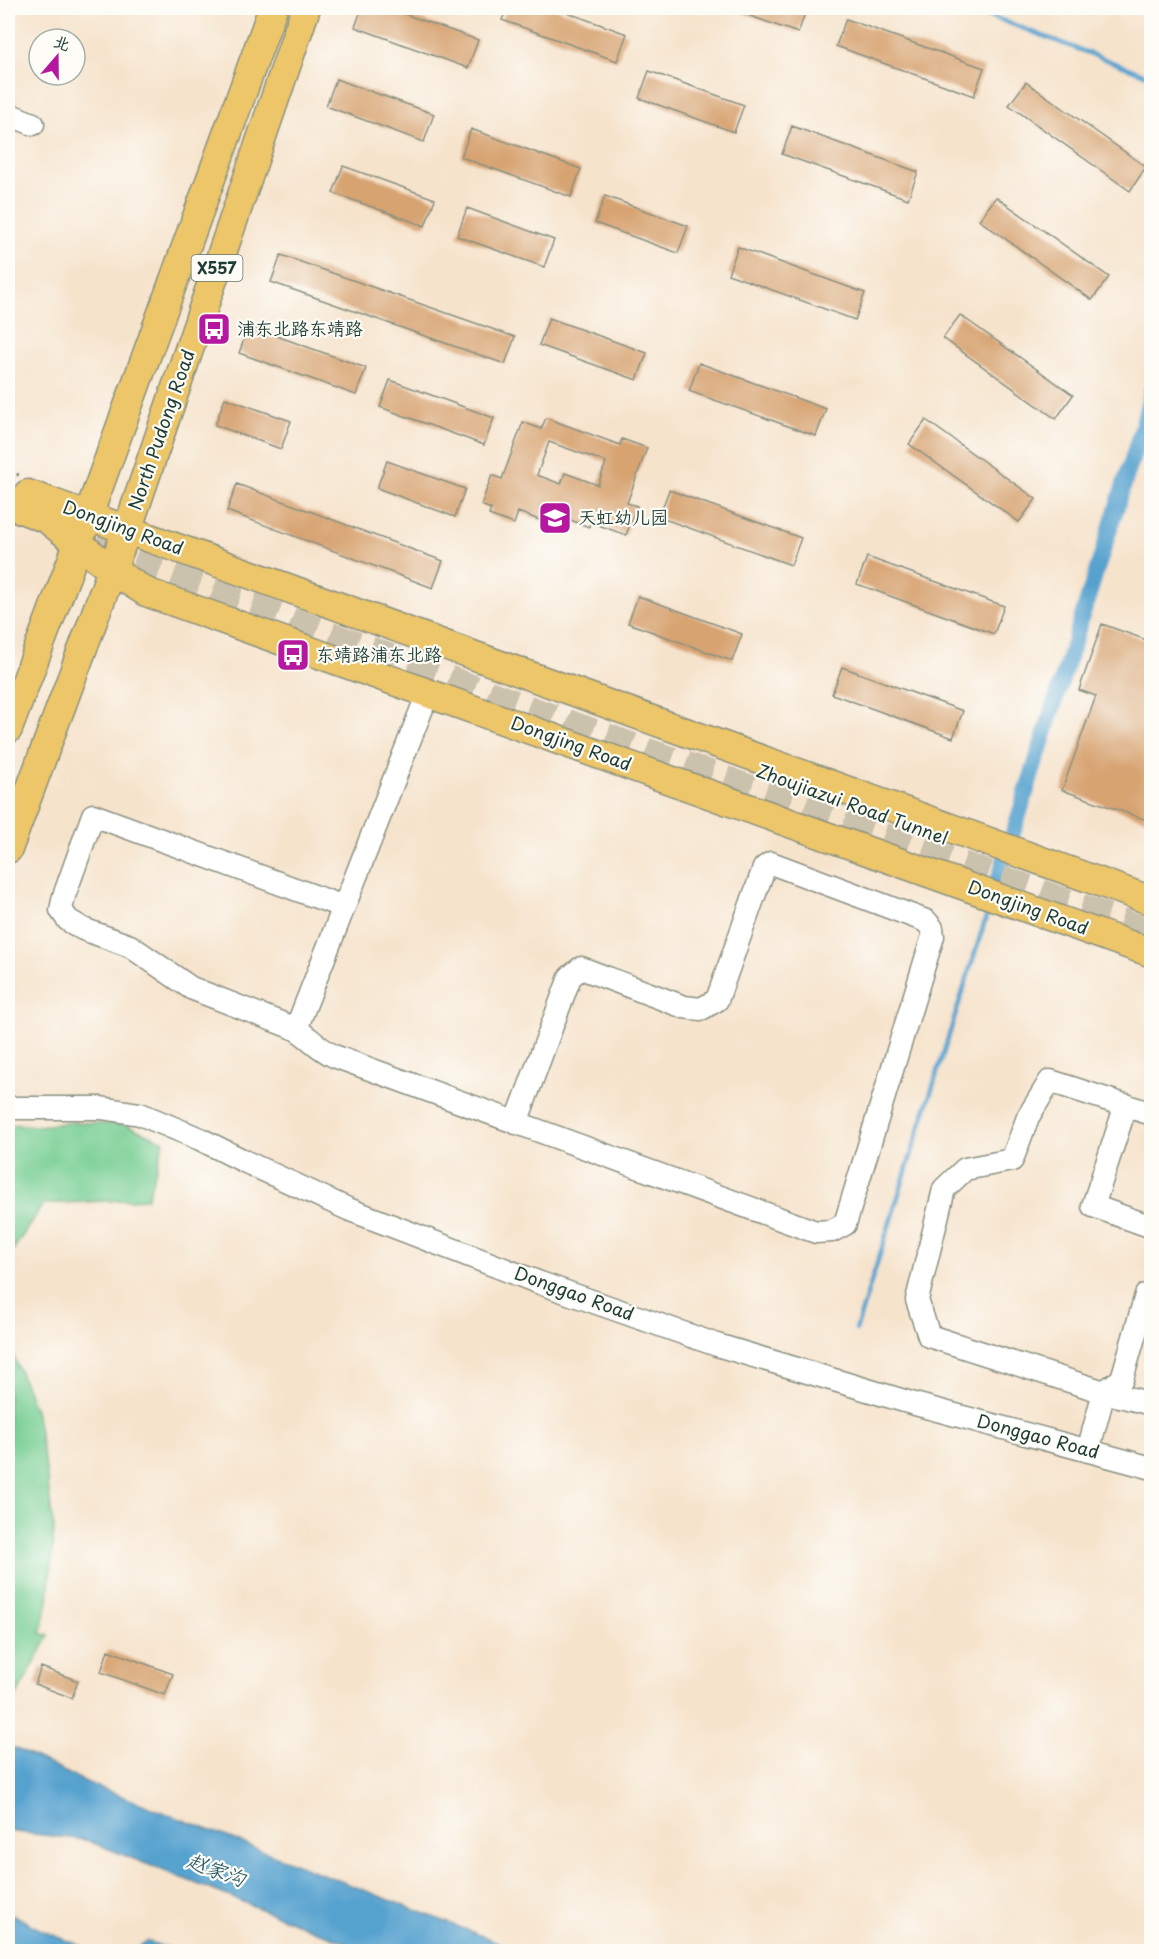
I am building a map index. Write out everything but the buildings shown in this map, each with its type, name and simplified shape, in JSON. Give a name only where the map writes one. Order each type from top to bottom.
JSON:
[{"type":"main road","name":"X557","points":[[8,729],[273,8]]},
{"type":"main road","name":"North Pudong Road","points":[[8,849],[127,529],[306,8]]},
{"type":"main road","name":"Dongjing Road","points":[[8,486],[83,529],[112,570],[146,592],[1152,952]]},
{"type":"main road","name":"Dongjing Road","points":[[8,504],[47,519],[83,529],[127,529],[1152,901]]},
{"type":"main road","name":"Zhoujiazui Road Tunnel","points":[[552,698],[1027,868],[1152,910]]},
{"type":"street","points":[[8,114],[33,124]]},
{"type":"street","points":[[296,1029],[428,693]]},
{"type":"street","points":[[344,907],[93,815],[61,910],[68,920],[83,929],[130,946],[191,988],[296,1029],[310,1038],[320,1050],[334,1056],[516,1124],[816,1232],[832,1231],[845,1224],[933,936],[932,928],[926,921],[771,863],[764,868],[717,1000],[701,1009],[684,1007],[581,968],[570,977],[516,1124]]},
{"type":"street","points":[[1152,1114],[1050,1081],[1028,1117],[1012,1160],[965,1169],[944,1189],[917,1300],[929,1336],[1104,1392],[1152,1404]]},
{"type":"street","points":[[1126,1105],[1093,1206],[1152,1227]]},
{"type":"street","name":"Donggao Road","points":[[8,1108],[101,1108],[140,1114],[200,1139],[348,1209],[551,1287],[717,1345],[841,1383],[1152,1468]]},
{"type":"street","points":[[1088,1451],[1104,1392],[1122,1379],[1146,1295]]},
{"type":"green space","points":[[75,1122],[126,1125],[164,1141],[147,1199],[43,1204],[8,1258],[8,1124],[38,1126]]},
{"type":"green space","points":[[8,1342],[35,1410],[54,1531],[48,1601],[41,1633],[49,1636],[13,1702],[8,1700]]},
{"type":"water","name":"赵家沟","points":[[8,1745],[88,1783],[521,1951],[367,1951],[86,1840],[8,1831]]},
{"type":"water","points":[[8,1912],[41,1930],[94,1951],[8,1951]]},
{"type":"water","points":[[147,1941],[175,1951],[132,1951]]},
{"type":"waterway","points":[[969,8],[1152,77]]},
{"type":"waterway","points":[[1011,840],[1152,390]]},
{"type":"waterway","points":[[996,887],[1005,858]]},
{"type":"waterway","points":[[856,1330],[990,905]]},
{"type":"tunnel","points":[[94,548],[550,717],[1152,933]]},
{"type":"place","name":"浦东北路东靖路","points":[[214,329]]},
{"type":"place","name":"天虹幼儿园","points":[[555,518]]},
{"type":"place","name":"东靖路浦东北路","points":[[293,655]]}]
